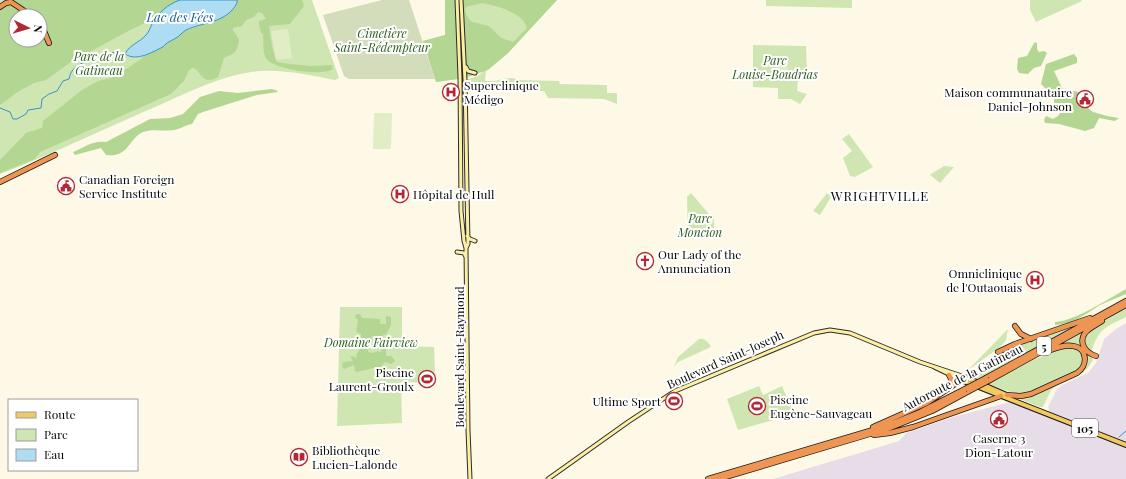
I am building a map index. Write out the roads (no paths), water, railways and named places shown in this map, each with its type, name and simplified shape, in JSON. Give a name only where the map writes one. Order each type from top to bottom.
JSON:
[{"type":"highway","points":[[0,6],[4,0]]},
{"type":"highway","points":[[13,0],[24,8]]},
{"type":"highway","points":[[0,6],[6,2],[11,2],[20,8]]},
{"type":"highway","points":[[0,182],[55,154]]},
{"type":"highway","name":"Autoroute de la Gatineau","points":[[988,379],[1126,301]]},
{"type":"highway","points":[[1096,356],[1090,354],[1084,348],[1084,335],[1124,306]]},
{"type":"highway","name":"Autoroute de la Gatineau","points":[[719,479],[864,436],[914,418],[1124,306]]},
{"type":"highway","points":[[998,352],[1103,314]]},
{"type":"highway","points":[[1014,326],[1021,334],[1031,339]]},
{"type":"highway","points":[[1007,395],[1025,395],[1036,392],[1078,372],[1084,367],[1086,360],[1081,349],[1070,345],[1032,356]]},
{"type":"highway","points":[[949,375],[952,381],[951,387]]},
{"type":"highway","points":[[851,437],[921,407],[963,378]]},
{"type":"highway","name":"Autoroute de la Gatineau","points":[[708,479],[851,437],[906,418],[967,390]]},
{"type":"highway","points":[[864,436],[883,434],[908,428],[1001,396]]},
{"type":"main road","name":"Boulevard Saint-Raymond","points":[[457,0],[460,73],[461,205],[467,258],[468,479]]},
{"type":"main road","name":"Boulevard Saint-Raymond","points":[[461,0],[464,61],[468,244],[466,248]]},
{"type":"main road","points":[[464,61],[467,70],[475,73]]},
{"type":"main road","points":[[467,236],[470,240],[475,241]]},
{"type":"main road","points":[[457,252],[464,253],[467,258]]},
{"type":"main road","name":"Boulevard Saint-Joseph","points":[[548,479],[628,422],[677,390],[810,334],[830,330],[850,333],[1007,395],[1016,401]]},
{"type":"main road","name":"Boulevard Saint-Joseph","points":[[929,365],[949,375],[963,378],[1001,396],[1126,445]]},
{"type":"water","name":"Lac des Fées","points":[[180,0],[237,0],[237,3],[233,10],[227,15],[186,30],[163,47],[149,54],[134,57],[125,54],[129,48],[147,34],[154,20],[167,6]]},
{"type":"waterway","points":[[0,108],[10,112],[13,119],[17,119],[26,114],[28,110],[41,108],[42,99],[57,91],[63,81],[69,79],[70,74],[80,64],[96,56],[100,58],[109,53],[115,52],[125,54]]},
{"type":"waterway","points":[[1119,437],[1126,431]]},
{"type":"place","name":"Superclinique Médigo","points":[[451,92]]},
{"type":"place","name":"Maison communautaire Daniel-Johnson","points":[[1085,99]]},
{"type":"place","name":"Canadian Foreign Service Institute","points":[[66,186]]},
{"type":"place","name":"Hôpital de Hull","points":[[400,194]]},
{"type":"place","name":"Our Lady of the Annunciation","points":[[645,261]]},
{"type":"place","name":"Omniclinique de l'Outaouais","points":[[1035,280]]},
{"type":"place","name":"Piscine Laurent-Groulx","points":[[427,379]]},
{"type":"place","name":"Ultime Sport","points":[[674,401]]},
{"type":"place","name":"Piscine Eugène-Sauvageau","points":[[757,406]]},
{"type":"place","name":"Caserne 3 Dion-Latour","points":[[999,419]]},
{"type":"place","name":"Bibliothèque Lucien-Lalonde","points":[[299,457]]},
{"type":"district","name":"WRIGHTVILLE","points":[[880,195]]},
{"type":"park label","name":"Cimetière Saint-Rédempteur","points":[[382,40]]},
{"type":"park label","name":"Parc de la Gatineau","points":[[99,63]]},
{"type":"park label","name":"Parc Louise-Boudrias","points":[[775,67]]},
{"type":"park label","name":"Parc Moncion","points":[[700,225]]},
{"type":"park label","name":"Domaine Fairview","points":[[371,342]]}]
